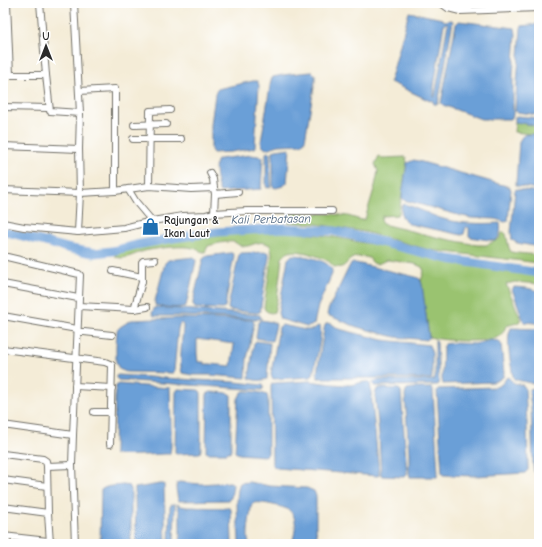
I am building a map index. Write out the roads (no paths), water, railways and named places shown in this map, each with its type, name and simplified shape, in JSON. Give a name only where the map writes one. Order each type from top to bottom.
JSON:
[{"type":"street","points":[[7,3],[10,75]]},
{"type":"street","points":[[40,3],[49,108]]},
{"type":"street","points":[[74,3],[80,113],[78,232]]},
{"type":"street","points":[[441,3],[448,8],[460,11],[539,8]]},
{"type":"street","points":[[3,75],[46,75]]},
{"type":"street","points":[[79,91],[115,89],[115,191]]},
{"type":"street","points":[[3,107],[49,108],[50,111],[80,113]]},
{"type":"street","points":[[149,186],[150,111],[170,110]]},
{"type":"street","points":[[134,125],[166,124]]},
{"type":"street","points":[[132,139],[181,139]]},
{"type":"street","points":[[3,146],[79,149]]},
{"type":"street","points":[[210,173],[213,179],[214,214]]},
{"type":"street","points":[[3,190],[78,193],[115,191],[149,186],[238,192]]},
{"type":"street","points":[[128,189],[136,202],[152,221]]},
{"type":"street","points":[[3,223],[31,228],[78,232],[124,228],[152,221],[183,216],[247,211],[332,211]]},
{"type":"street","points":[[3,256],[79,274],[78,298],[81,306],[72,466],[75,544],[50,543],[3,536]]},
{"type":"street","points":[[134,309],[142,282],[142,261],[155,260]]},
{"type":"street","points":[[113,271],[142,277]]},
{"type":"street","points":[[3,284],[78,298]]},
{"type":"street","points":[[81,306],[134,309],[147,307]]},
{"type":"street","points":[[3,316],[80,331],[112,335]]},
{"type":"street","points":[[3,349],[105,362],[112,365],[110,444]]},
{"type":"street","points":[[77,386],[112,388]]},
{"type":"street","points":[[94,412],[110,412]]},
{"type":"street","points":[[3,424],[73,435]]},
{"type":"street","points":[[3,454],[43,459],[46,461],[48,466],[47,486],[50,543]]},
{"type":"street","points":[[48,466],[72,466]]},
{"type":"street","points":[[3,480],[47,486]]},
{"type":"street","points":[[3,507],[48,513]]},
{"type":"water","points":[[409,12],[443,19],[444,21],[453,21],[438,104],[434,104],[432,100],[430,101],[390,82]],"holes":[[[448,23],[434,98],[434,86],[444,24]]]},
{"type":"water","points":[[459,21],[515,28],[512,118],[481,119],[441,103],[456,24]]},
{"type":"water","points":[[539,24],[539,115],[516,112],[515,110],[521,28],[522,26]]},
{"type":"water","points":[[312,72],[315,75],[315,81],[305,140],[301,144],[279,145],[266,149],[261,142],[271,80],[273,77],[278,76]]},
{"type":"water","points":[[257,81],[259,85],[255,148],[213,153],[211,150],[211,125],[217,89]]},
{"type":"water","points":[[515,117],[539,118],[539,125],[537,126],[515,122]]},
{"type":"water","points":[[524,135],[539,135],[539,189],[516,185],[519,142]]},
{"type":"water","points":[[290,148],[287,183],[276,188],[273,187],[273,151]]},
{"type":"water","points":[[266,153],[270,153],[271,187],[267,188]]},
{"type":"water","points":[[251,155],[263,157],[261,189],[220,192],[217,185],[215,169],[216,161],[219,159]]},
{"type":"water","points":[[414,160],[510,187],[508,221],[505,222],[495,219],[471,218],[404,200],[402,198],[402,194],[407,163]]},
{"type":"water","points":[[516,189],[539,192],[539,247],[517,243],[512,240],[511,232]]},
{"type":"water","points":[[404,204],[440,218],[455,221],[500,223],[499,235],[495,241],[470,237],[468,227],[466,227],[464,234],[462,235],[409,224],[402,216],[402,206]]},
{"type":"water","points":[[232,253],[234,256],[225,307],[223,309],[195,308],[193,302],[203,259],[207,256]]},
{"type":"water","points":[[269,253],[269,257],[260,312],[256,313],[229,310],[229,302],[239,254]]},
{"type":"water","points":[[292,255],[317,259],[332,269],[332,274],[318,306],[314,324],[307,327],[280,319],[278,313],[288,259]]},
{"type":"water","points":[[194,257],[196,261],[186,306],[175,308],[155,305],[165,263],[168,260]]},
{"type":"water","points":[[353,263],[420,279],[422,284],[429,337],[427,340],[395,337],[357,327],[327,315],[350,265]]},
{"type":"water","points":[[514,287],[539,291],[539,325],[524,322],[512,289]]},
{"type":"water","points":[[155,307],[260,315],[261,319],[154,316],[152,313]]},
{"type":"water","points":[[182,318],[253,320],[254,324],[247,359],[246,378],[192,375],[182,373],[181,358],[183,325],[181,323],[178,329],[173,373],[126,372],[119,369],[116,362],[117,330],[131,320]],"holes":[[[197,339],[234,344],[231,366],[204,364],[204,362],[198,362]]]},
{"type":"water","points":[[261,320],[275,323],[276,325],[272,341],[256,338],[258,322]]},
{"type":"water","points":[[327,323],[332,324],[339,329],[383,340],[429,345],[432,353],[432,378],[318,378],[317,373],[324,329]]},
{"type":"water","points":[[282,325],[306,330],[311,330],[318,326],[320,327],[321,331],[318,350],[313,375],[311,377],[272,378],[271,374],[279,327]]},
{"type":"water","points":[[511,328],[539,329],[539,385],[514,379],[508,345],[509,332]]},
{"type":"water","points":[[491,340],[499,341],[501,344],[504,373],[503,377],[493,382],[443,384],[444,344],[475,344]]},
{"type":"water","points":[[256,341],[270,343],[267,379],[265,380],[255,380],[249,378],[254,343]]},
{"type":"water","points":[[435,341],[437,343],[439,384],[374,386],[373,382],[378,380],[434,380]]},
{"type":"water","points":[[116,376],[264,385],[262,390],[118,380]]},
{"type":"water","points":[[508,377],[514,383],[523,385],[525,388],[528,470],[525,473],[476,476],[443,475],[438,389],[496,387],[502,384]]},
{"type":"water","points":[[310,381],[350,385],[370,382],[379,472],[378,476],[277,468],[272,465],[271,386],[275,383]]},
{"type":"water","points":[[118,384],[170,388],[171,447],[169,454],[114,454],[115,393],[116,386]]},
{"type":"water","points":[[432,388],[433,390],[437,477],[410,477],[405,395],[407,389]]},
{"type":"water","points":[[533,388],[539,390],[539,473],[534,472],[533,465],[531,406],[529,392],[530,389]]},
{"type":"water","points":[[178,389],[198,390],[201,393],[200,453],[176,454],[175,452],[176,392]]},
{"type":"water","points":[[377,389],[399,389],[401,391],[407,474],[404,477],[381,475],[375,394]]},
{"type":"water","points":[[244,391],[267,395],[268,453],[264,456],[239,454],[235,452],[238,399]]},
{"type":"water","points":[[211,392],[231,395],[231,451],[226,453],[206,452],[207,394]]},
{"type":"water","points":[[230,482],[233,485],[231,498],[228,500],[179,501],[176,489],[177,483],[200,484]]},
{"type":"water","points":[[249,482],[270,486],[307,488],[314,491],[316,496],[316,529],[318,544],[260,544],[289,542],[293,540],[295,524],[293,514],[289,510],[283,507],[254,503],[252,504],[251,508],[248,531],[249,544],[239,544],[237,503],[238,488],[240,483]]},
{"type":"water","points":[[164,484],[166,544],[136,544],[135,488]]},
{"type":"water","points":[[109,486],[129,486],[131,489],[131,544],[100,544],[101,490]]},
{"type":"water","points":[[175,504],[174,544],[169,544],[170,507]]},
{"type":"water","points":[[177,504],[187,507],[231,509],[232,544],[180,544],[180,514]]},
{"type":"waterway","name":"Kali Perbatasan","points":[[3,231],[71,249],[94,253],[112,251],[173,238],[217,232],[283,228],[334,231],[448,259],[539,273]]},
{"type":"place","name":"Rajungan & Ikan Laut","points":[[151,226]]}]
